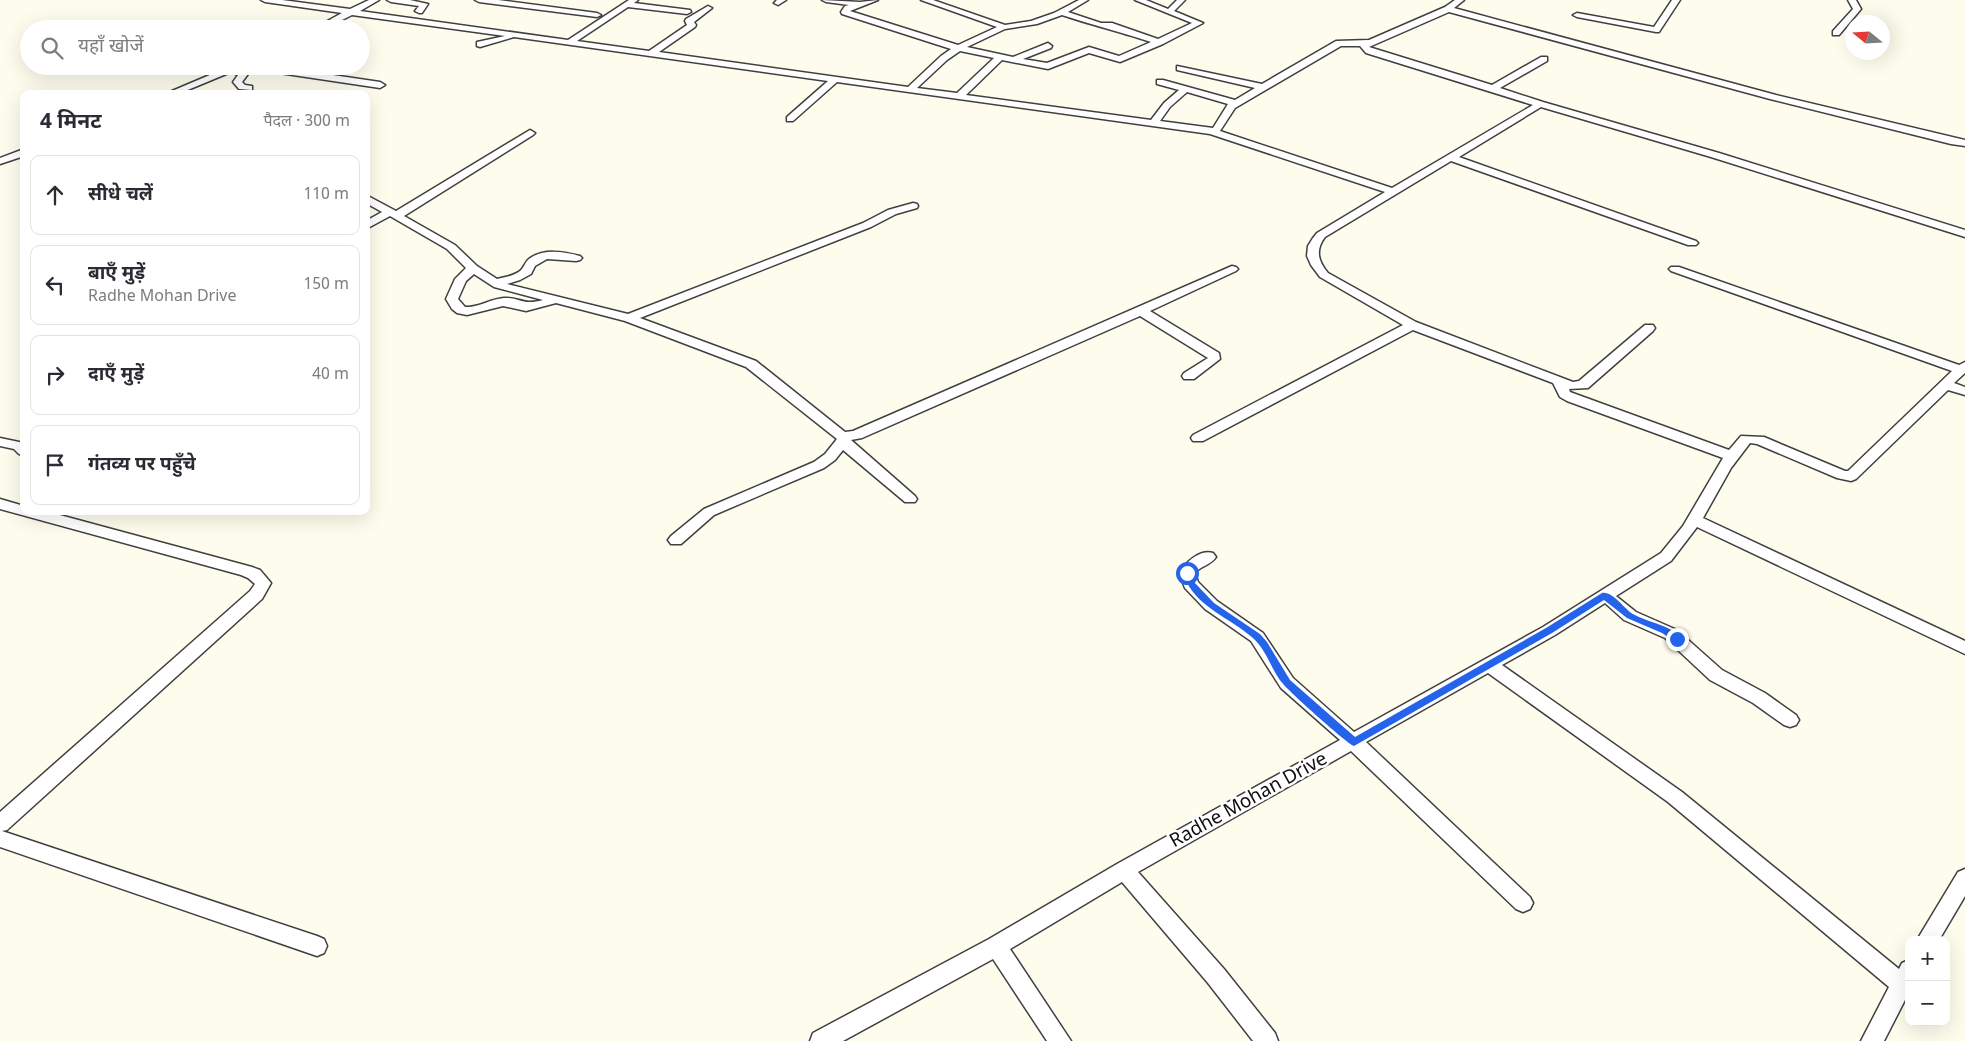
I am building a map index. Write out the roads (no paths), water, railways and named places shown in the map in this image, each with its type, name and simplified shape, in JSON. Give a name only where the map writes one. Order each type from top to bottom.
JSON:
[{"type":"street","points":[[265,0],[1211,131],[1394,192]]},
{"type":"street","points":[[334,20],[375,0]]},
{"type":"street","points":[[391,0],[424,4],[419,11]]},
{"type":"street","points":[[479,0],[597,15]]},
{"type":"street","points":[[826,0],[860,4]]},
{"type":"street","points":[[874,0],[848,8],[845,12],[940,44],[1048,66],[1089,50],[1120,59],[1199,23],[1139,0]]},
{"type":"street","points":[[926,0],[1004,27],[1015,27],[1060,12],[1084,0]]},
{"type":"street","points":[[1169,12],[1181,0]]},
{"type":"street","points":[[1211,131],[1216,130],[1229,108],[1236,103],[1339,43],[1370,43],[1448,9],[1460,0]]},
{"type":"street","points":[[1577,14],[1656,30],[1676,0]]},
{"type":"street","points":[[1836,34],[1857,9],[1852,0]]},
{"type":"street","points":[[570,42],[630,2],[687,12]]},
{"type":"street","points":[[650,54],[687,29],[692,25],[689,21],[708,8]]},
{"type":"street","points":[[1448,9],[1773,98],[1951,141],[1965,142]]},
{"type":"street","points":[[1060,12],[1100,25],[1109,25],[1160,42]]},
{"type":"street","points":[[911,90],[944,58],[959,48],[1004,27]]},
{"type":"street","points":[[480,44],[516,35]]},
{"type":"street","points":[[1364,44],[1365,48],[1369,51],[1540,104],[1715,155],[1965,234]]},
{"type":"street","points":[[1014,60],[1048,46]]},
{"type":"street","points":[[959,96],[1000,56]]},
{"type":"street","points":[[1493,88],[1544,59]]},
{"type":"street","points":[[1180,68],[1263,87]]},
{"type":"street","points":[[180,90],[218,75]]},
{"type":"street","points":[[243,75],[238,82],[242,87],[249,88]]},
{"type":"street","points":[[313,75],[380,85]]},
{"type":"street","points":[[787,109],[824,78]]},
{"type":"street","points":[[790,119],[835,79]]},
{"type":"street","points":[[1160,82],[1236,103]]},
{"type":"street","points":[[1153,124],[1167,105],[1185,89]]},
{"type":"street","points":[[1540,104],[1321,235],[1315,242],[1312,253],[1314,263],[1324,275],[1412,325],[1572,386],[1583,385],[1649,328]]},
{"type":"street","points":[[370,224],[393,214],[530,133]]},
{"type":"street","points":[[0,156],[20,148]]},
{"type":"street","points":[[0,161],[20,154]]},
{"type":"street","points":[[1452,158],[1692,243]]},
{"type":"street","points":[[370,200],[451,247],[473,268],[494,283],[629,318],[750,364],[840,434],[910,499]]},
{"type":"street","points":[[629,318],[867,225],[892,212],[913,206]]},
{"type":"street","points":[[494,283],[528,272],[528,268],[533,261],[540,257],[552,255],[566,259],[576,258]]},
{"type":"street","points":[[473,268],[461,279],[452,299],[453,304],[462,310],[473,311],[500,302],[527,307],[554,300]]},
{"type":"street","points":[[676,540],[709,512],[819,465],[845,440],[1141,311],[1232,269]]},
{"type":"street","points":[[1675,269],[1962,368],[1946,385],[1965,391]]},
{"type":"street","points":[[1141,311],[1214,356],[1214,359],[1188,376]]},
{"type":"street","points":[[1198,438],[1412,325]]},
{"type":"street","points":[[1558,381],[1565,394],[1572,398],[1731,456]]},
{"type":"street","name":"Radhe Mohan Drive","points":[[822,1041],[996,946],[1124,870],[1549,631],[1666,557],[1674,550],[1695,520],[1731,456],[1746,439],[1759,440],[1842,475],[1851,476],[1946,385]]},
{"type":"street","points":[[0,442],[20,447]]},
{"type":"street","points":[[0,504],[20,510]]},
{"type":"street","points":[[0,824],[256,595],[263,583],[254,574],[246,571],[40,515]]},
{"type":"street","points":[[1695,520],[1965,648]]},
{"type":"street","points":[[1208,556],[1192,566],[1187,573],[1191,584],[1211,605],[1257,637],[1287,683],[1354,742],[1523,903]]},
{"type":"street","points":[[1605,595],[1638,621],[1671,634],[1716,674],[1759,698],[1790,720]]},
{"type":"street","points":[[1489,665],[1675,797],[1905,977],[1872,1041]]},
{"type":"street","points":[[0,839],[317,946]]},
{"type":"street","points":[[1124,870],[1216,976],[1267,1041]]},
{"type":"street","points":[[1930,936],[1959,903],[1965,878]]},
{"type":"street","points":[[996,946],[1060,1041]]}]
